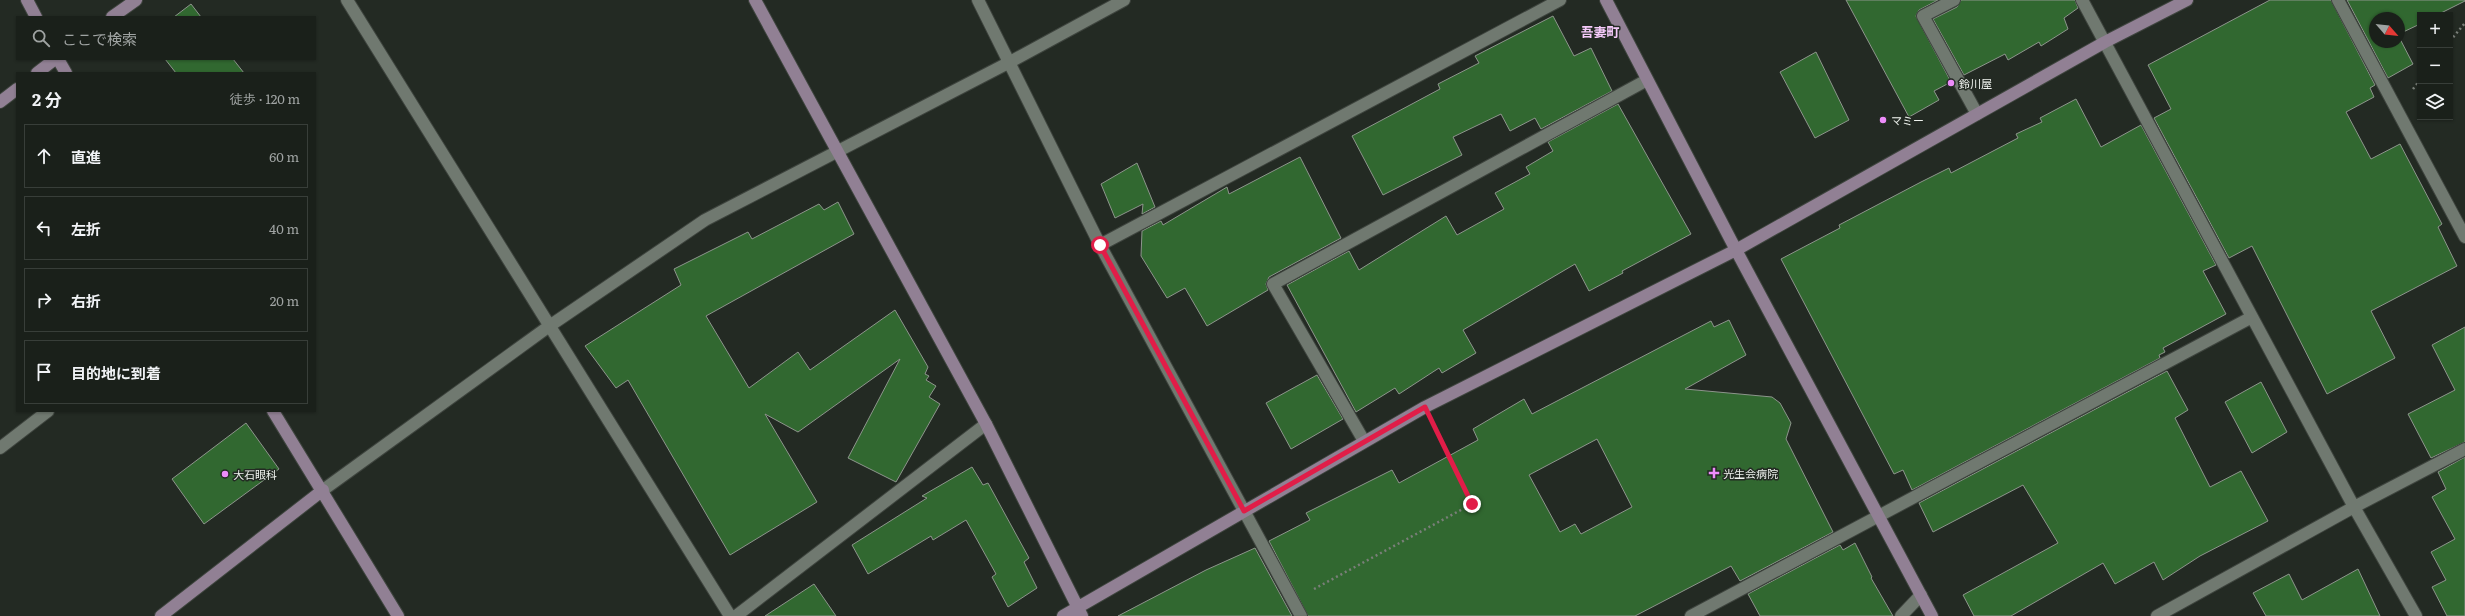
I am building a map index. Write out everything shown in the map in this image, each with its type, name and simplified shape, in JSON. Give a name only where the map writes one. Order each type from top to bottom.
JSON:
[{"type":"street","points":[[27,0],[35,16]]},
{"type":"street","points":[[113,16],[136,0]]},
{"type":"street","points":[[347,0],[548,327],[730,616]]},
{"type":"street","points":[[755,0],[986,424],[1079,612]]},
{"type":"street","points":[[978,0],[1100,245],[1301,616]]},
{"type":"street","points":[[161,616],[323,490],[548,327],[705,220],[1010,62],[1124,0]]},
{"type":"street","points":[[1100,245],[1560,0]]},
{"type":"street","points":[[1606,0],[1736,250],[1932,616]]},
{"type":"street","points":[[1954,0],[1923,16],[1977,114]]},
{"type":"street","points":[[2082,0],[2354,506],[2416,616]]},
{"type":"street","points":[[1063,616],[1079,612],[1244,511],[1425,407],[1736,250],[2105,42],[2186,0]]},
{"type":"street","points":[[2338,0],[2465,237]]},
{"type":"street","points":[[38,72],[54,60]]},
{"type":"street","points":[[59,60],[65,72]]},
{"type":"street","points":[[1364,441],[1273,284],[1647,80]]},
{"type":"street","points":[[0,102],[16,90]]},
{"type":"street","points":[[1691,616],[2252,317]]},
{"type":"street","points":[[0,448],[47,412]]},
{"type":"street","points":[[274,412],[323,490],[398,616]]},
{"type":"street","points":[[736,616],[986,424]]},
{"type":"street","points":[[2157,616],[2354,506],[2465,449]]},
{"type":"street","points":[[1901,616],[1921,595]]},
{"type":"path","points":[[2453,37],[2465,23]]},
{"type":"path","points":[[1293,600],[1472,504],[1425,407]]},
{"type":"building","points":[[1846,0],[1938,0],[1919,10],[1916,16],[1951,82],[1934,91],[1939,100],[1909,117]]},
{"type":"building","points":[[1961,0],[2075,0],[2078,8],[2064,18],[2068,29],[2041,46],[2039,42],[2008,60],[2005,54],[1964,75],[1933,19],[1957,7]]},
{"type":"building","points":[[2270,0],[2331,0],[2375,85],[2370,88],[2374,97],[2346,112],[2371,159],[2400,144],[2442,224],[2438,227],[2457,266],[2371,311],[2395,358],[2327,394],[2252,246],[2229,258],[2154,118],[2171,109],[2148,65]]},
{"type":"building","points":[[2347,0],[2465,0],[2443,12],[2417,12],[2417,25],[2405,31],[2405,12],[2369,12],[2369,42]]},
{"type":"building","points":[[191,4],[200,16],[175,16]]},
{"type":"building","points":[[1553,16],[1574,56],[1591,48],[1612,91],[1541,129],[1535,118],[1510,131],[1501,114],[1453,137],[1462,155],[1383,195],[1352,136],[1440,89],[1438,84],[1479,63],[1475,56]]},
{"type":"building","points":[[2372,48],[2405,48],[2413,64],[2388,78]]},
{"type":"building","points":[[1816,52],[1849,120],[1815,138],[1780,72]]},
{"type":"building","points":[[166,60],[234,60],[243,72],[175,72]]},
{"type":"building","points":[[2076,99],[2101,147],[2141,125],[2216,265],[2203,271],[2226,314],[2163,348],[2165,352],[2159,355],[2160,358],[1912,490],[1903,470],[1894,474],[1781,259],[1840,228],[1839,225],[1921,182],[1949,168],[1951,173],[2018,138],[2016,134],[2042,122],[2040,118]]},
{"type":"building","points":[[1618,104],[1691,234],[1622,271],[1623,273],[1589,291],[1575,264],[1463,330],[1476,353],[1442,373],[1439,368],[1399,394],[1395,388],[1356,412],[1287,285],[1349,251],[1359,270],[1446,216],[1457,235],[1504,209],[1495,193],[1530,174],[1526,167],[1553,151],[1548,142]]},
{"type":"building","points":[[1300,157],[1341,238],[1269,277],[1266,284],[1268,290],[1207,326],[1185,288],[1167,298],[1141,256],[1142,231],[1161,221],[1163,225],[1227,187],[1229,194]]},
{"type":"building","points":[[1137,163],[1155,207],[1142,214],[1143,204],[1115,218],[1101,184]]},
{"type":"building","points":[[838,202],[854,234],[706,316],[749,388],[798,352],[810,370],[895,310],[928,367],[925,374],[929,376],[926,380],[936,386],[929,397],[940,404],[896,482],[848,458],[900,359],[798,432],[765,414],[817,502],[730,555],[628,380],[616,388],[585,346],[681,285],[674,269],[748,232],[752,239],[819,204],[824,210]]},
{"type":"building","points":[[1729,320],[1746,355],[1685,389],[1772,397],[1780,403],[1791,423],[1786,439],[1833,532],[1740,581],[1731,566],[1635,616],[1308,616],[1269,541],[1310,520],[1306,513],[1392,470],[1399,483],[1478,440],[1473,429],[1524,399],[1532,414],[1711,321],[1714,327]],"holes":[[[1597,439],[1632,507],[1581,534],[1575,524],[1560,532],[1529,475]]]},
{"type":"building","points":[[2465,327],[2465,442],[2431,458],[2408,414],[2455,390],[2432,345]]},
{"type":"building","points":[[2167,371],[2188,410],[2175,418],[2210,487],[2241,471],[2268,521],[2200,556],[2163,580],[2154,562],[2115,584],[2103,563],[2011,616],[1974,616],[1963,595],[2058,543],[2023,485],[1933,532],[1919,503]]},
{"type":"building","points":[[1317,375],[1343,419],[1291,449],[1266,403]]},
{"type":"building","points":[[2261,382],[2287,432],[2252,453],[2225,402]]},
{"type":"building","name":"大石眼科","points":[[246,423],[279,469],[204,524],[172,479]]},
{"type":"building","points":[[2465,457],[2465,616],[2447,616],[2432,587],[2446,580],[2431,552],[2455,539],[2432,497],[2446,489],[2438,472]]},
{"type":"building","points":[[972,467],[983,485],[988,483],[1029,558],[1024,562],[1037,588],[1008,607],[992,577],[996,574],[966,520],[933,540],[931,536],[868,574],[852,545],[927,498],[922,496]]},
{"type":"building","points":[[1855,543],[1872,577],[1871,578],[1893,616],[1760,616],[1748,594],[1840,545],[1843,550]]},
{"type":"building","points":[[1255,548],[1292,616],[1118,616],[1206,570]]},
{"type":"building","points":[[2358,569],[2380,616],[2266,616],[2253,593],[2289,574],[2302,600]]},
{"type":"building","points":[[814,584],[836,616],[765,616]]},
{"type":"place","name":"鈴川屋","points":[[1951,83]]},
{"type":"place","name":"マミー","points":[[1883,120]]},
{"type":"place","name":"光生会病院","points":[[1714,473]]},
{"type":"place","name":"大石眼科","points":[[225,474]]},
{"type":"district","name":"吾妻町","points":[[1600,31]]},
{"type":"route","points":[[1100,245],[1244,511],[1425,407],[1472,504]]}]
